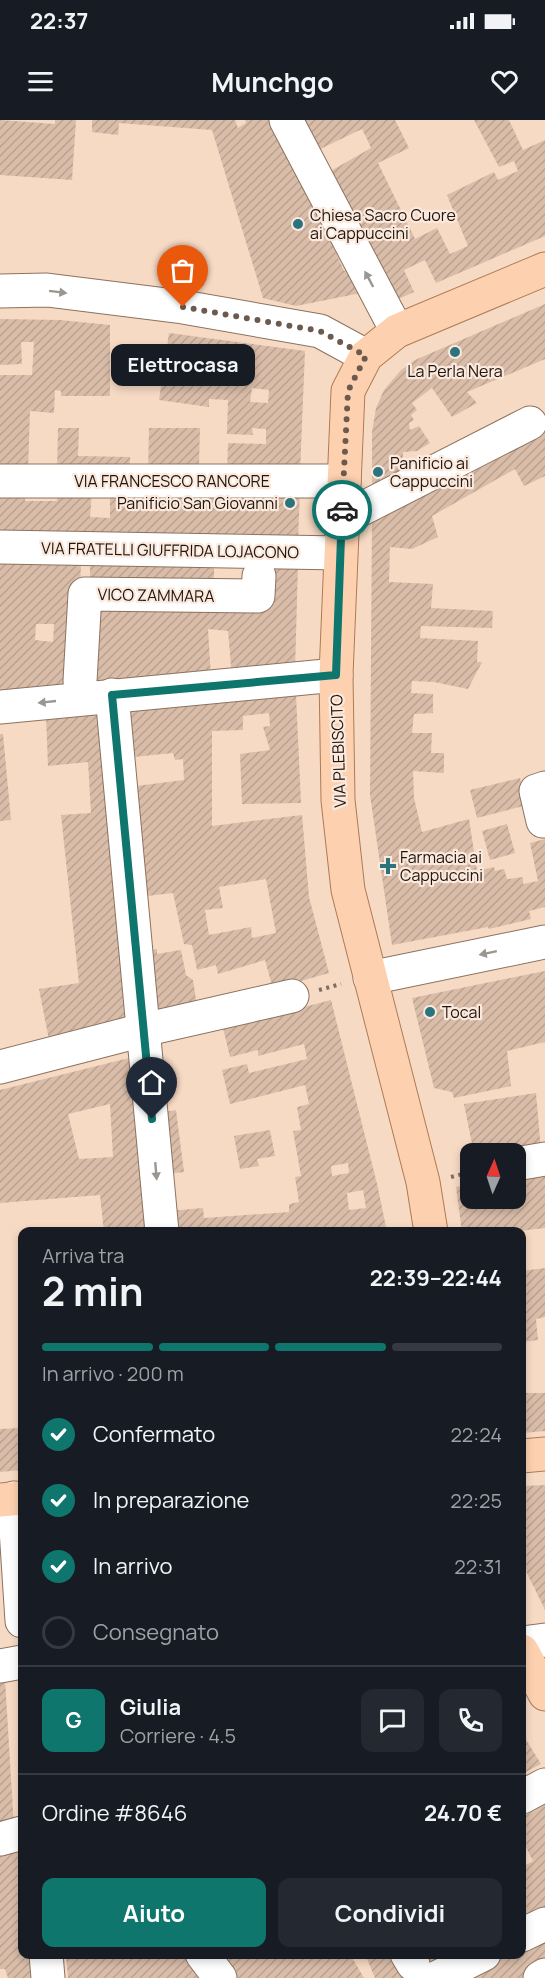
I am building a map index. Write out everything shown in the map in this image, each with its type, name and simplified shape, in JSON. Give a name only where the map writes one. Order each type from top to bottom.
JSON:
[{"type":"main road","name":"VIA PLEBISCITO","points":[[430,1227],[423,1182],[348,890],[338,800],[336,675],[348,391],[366,356],[397,331],[545,269]]},
{"type":"main road","points":[[526,1456],[545,1454]]},
{"type":"main road","points":[[526,1658],[545,1694]]},
{"type":"street","points":[[286,120],[397,331]]},
{"type":"street","points":[[0,291],[47,290],[183,307],[309,329],[320,331],[366,356]]},
{"type":"street","points":[[342,519],[530,423]]},
{"type":"street","name":"VIA FRANCESCO RANCORE","points":[[0,481],[344,481]]},
{"type":"street","name":"VIA FRATELLI GIUFFRIDA LOJACONO","points":[[0,547],[340,553]]},
{"type":"street","points":[[86,549],[86,594]]},
{"type":"street","name":"VICO ZAMMARA","points":[[80,681],[86,594],[258,596],[259,576]]},
{"type":"street","points":[[0,707],[336,675]]},
{"type":"street","points":[[112,695],[162,1227]]},
{"type":"street","points":[[545,788],[536,791],[543,821],[545,820]]},
{"type":"street","points":[[370,978],[545,942]]},
{"type":"street","points":[[0,1067],[143,1030],[292,996]]},
{"type":"street","points":[[526,1162],[545,1159]]},
{"type":"street","points":[[12,1499],[18,1572]]},
{"type":"street","points":[[526,1642],[545,1640]]},
{"type":"street","points":[[0,1666],[18,1663]]},
{"type":"street","points":[[526,1795],[545,1785]]},
{"type":"street","points":[[0,1839],[18,1834]]},
{"type":"street","points":[[526,1933],[545,1924]]},
{"type":"street","points":[[46,1959],[48,1978]]},
{"type":"street","points":[[206,1959],[220,1978]]},
{"type":"street","points":[[419,1966],[457,1959]]},
{"type":"street","points":[[540,1978],[545,1975]]},
{"type":"path","points":[[292,996],[370,978]]},
{"type":"building","points":[[0,120],[55,124],[55,120],[76,120],[72,180],[0,175]]},
{"type":"building","points":[[92,120],[235,120],[238,128],[246,123],[245,120],[277,120],[344,271],[351,267],[361,293],[296,306],[263,298],[212,130],[119,123],[118,135],[92,132]]},
{"type":"building","points":[[302,120],[395,120],[409,148],[378,163],[415,239],[437,228],[450,254],[468,246],[447,195],[494,172],[498,180],[518,171],[514,161],[499,167],[474,120],[509,120],[523,150],[545,140],[545,236],[436,283],[425,260],[404,270],[414,292],[394,301],[329,172],[371,148],[362,129],[318,150]]},
{"type":"building","points":[[545,304],[545,359],[467,392],[477,403],[452,417],[432,388],[412,403],[417,410],[411,415],[414,420],[409,423],[410,430],[419,426],[430,443],[417,451],[403,452],[402,478],[372,490],[372,432],[376,408],[384,390],[401,370],[415,360]]},
{"type":"building","points":[[0,319],[60,320],[110,325],[110,396],[61,396],[61,391],[55,390],[54,413],[30,411],[28,472],[0,472],[0,375],[32,375],[34,342],[21,342],[22,364],[0,365]]},
{"type":"building","points":[[169,333],[305,351],[300,473],[227,473],[228,443],[266,444],[266,429],[252,428],[253,435],[227,434],[228,400],[209,399],[209,407],[159,400]],"holes":[[[252,388],[269,390],[268,403],[250,402]]]},
{"type":"building","points":[[58,428],[79,428],[78,456],[130,457],[129,473],[57,471]]},
{"type":"building","points":[[149,428],[200,428],[199,466],[148,473]]},
{"type":"building","points":[[545,431],[545,476],[524,486],[515,469],[432,516],[438,537],[412,549],[390,547],[389,582],[433,584],[431,608],[493,611],[492,628],[421,626],[420,638],[478,641],[477,662],[482,662],[468,689],[434,682],[412,681],[411,693],[433,694],[433,713],[414,714],[412,733],[432,733],[431,753],[444,753],[444,773],[413,771],[414,798],[422,832],[469,819],[477,871],[494,867],[495,871],[504,869],[507,879],[523,877],[523,884],[538,881],[530,843],[545,839],[545,907],[529,911],[531,919],[489,929],[488,927],[392,945],[370,795],[372,516],[447,478],[451,484]]},
{"type":"building","points":[[300,491],[298,541],[0,537],[0,493],[25,494],[25,501],[57,501],[57,492],[92,493],[90,517],[110,518],[110,492]]},
{"type":"building","points":[[90,561],[214,563],[214,588],[90,586]]},
{"type":"building","points":[[0,562],[81,563],[76,690],[0,697]],"holes":[[[36,624],[54,624],[53,642],[35,640]]]},
{"type":"building","points":[[266,564],[298,566],[295,671],[232,677],[228,631],[208,629],[211,678],[83,689],[100,605],[208,606]]},
{"type":"building","points":[[296,694],[301,803],[242,804],[240,754],[270,750],[263,727],[270,726],[269,713],[243,716],[243,730],[212,731],[212,826],[302,815],[309,897],[329,973],[273,989],[265,960],[218,974],[216,965],[197,970],[192,945],[184,944],[173,893],[138,897],[128,787],[184,780],[183,759],[175,760],[173,753],[123,758],[120,710]],"holes":[[[266,879],[276,933],[252,938],[251,927],[209,935],[205,910],[223,908],[219,887]]]},
{"type":"building","points":[[103,710],[134,1024],[50,1045],[39,989],[79,983],[61,815],[91,813],[88,762],[48,766],[46,716]]},
{"type":"building","points":[[0,734],[3,734],[11,820],[0,821]]},
{"type":"building","points":[[520,778],[527,805],[477,818],[470,790]]},
{"type":"building","points":[[507,824],[515,853],[490,860],[482,831]]},
{"type":"building","points":[[157,949],[157,954],[181,950],[186,975],[193,980],[197,1006],[149,1019],[143,951]]},
{"type":"building","points":[[545,971],[545,1042],[507,1051],[511,1086],[454,1098],[452,1092],[434,1088],[412,998]]},
{"type":"building","points":[[331,1000],[386,1227],[170,1227],[169,1211],[203,1208],[204,1218],[289,1212],[289,1204],[299,1202],[295,1177],[301,1176],[293,1131],[301,1130],[297,1107],[309,1104],[305,1085],[230,1104],[222,1070],[247,1064],[249,1073],[307,1059],[304,1044],[258,1056],[258,1050],[230,1057],[223,1028]],"holes":[[[348,1163],[349,1173],[332,1176],[331,1166]],[[363,1190],[366,1208],[349,1210],[347,1193]]]},
{"type":"building","points":[[133,1057],[150,1227],[103,1227],[100,1195],[0,1203],[0,1090]],"holes":[[[110,1104],[113,1157],[79,1159],[68,1114]]]},
{"type":"building","points":[[536,1093],[541,1151],[526,1152],[526,1143],[472,1143],[464,1104]]},
{"type":"building","points":[[176,1110],[184,1172],[166,1174],[159,1113]]},
{"type":"building","points":[[270,1130],[275,1156],[257,1159],[259,1166],[240,1169],[234,1136]]},
{"type":"building","points":[[545,1166],[545,1228],[526,1230],[526,1227],[461,1227],[456,1187],[460,1186],[460,1209],[526,1209],[526,1169]]},
{"type":"building","points":[[545,1268],[545,1317],[536,1319],[538,1340],[526,1342],[526,1270]]},
{"type":"building","points":[[526,1393],[545,1393],[545,1431],[526,1433]]},
{"type":"building","points":[[18,1428],[18,1470],[0,1472],[0,1429]]},
{"type":"building","points":[[545,1485],[545,1610],[526,1571],[526,1486]]},
{"type":"building","points":[[5,1679],[14,1827],[0,1831],[0,1680]]},
{"type":"building","points":[[526,1740],[541,1764],[526,1772]]},
{"type":"building","points":[[545,1805],[545,1912],[526,1921],[526,1865],[533,1861],[526,1847],[526,1815]]},
{"type":"building","points":[[18,1850],[18,1959],[29,1959],[31,1978],[8,1978],[5,1969],[0,1969],[0,1855]]},
{"type":"building","points":[[545,1937],[545,1967],[525,1978],[464,1978],[500,1959],[526,1959],[526,1947]]},
{"type":"building","points":[[66,1959],[195,1959],[210,1978],[68,1978]]},
{"type":"building","points":[[218,1959],[353,1959],[364,1978],[231,1978]]},
{"type":"building","points":[[367,1959],[399,1959],[410,1975],[404,1978],[375,1978]]},
{"type":"building","points":[[422,1959],[442,1959],[427,1966]]},
{"type":"way so far","points":[[183,307],[320,331],[366,356],[348,391],[342,510]]},
{"type":"place","name":"Chiesa Sacro Cuore ai Cappuccini","points":[[298,224]]},
{"type":"place","name":"Elettrocasa","points":[[183,307]]},
{"type":"place","name":"La Perla Nera","points":[[455,352]]},
{"type":"place","name":"Panificio ai Cappuccini","points":[[378,472]]},
{"type":"place","name":"Panificio San Giovanni","points":[[290,503]]},
{"type":"place","name":"Farmacia ai Cappuccini","points":[[388,866]]},
{"type":"place","name":"Tocal","points":[[430,1012]]},
{"type":"route","points":[[152,1119],[112,695],[336,675],[342,510]]}]
